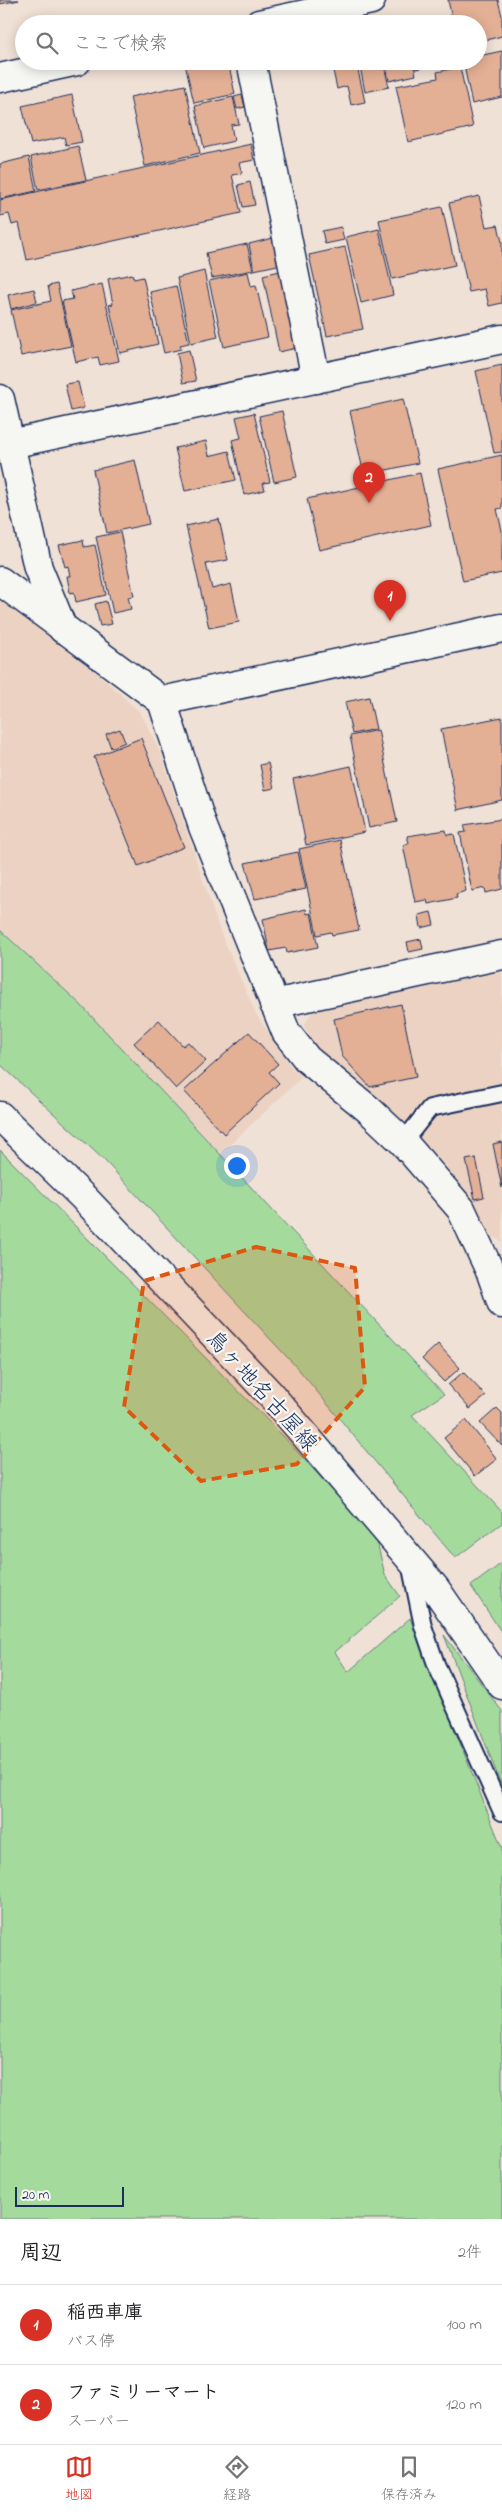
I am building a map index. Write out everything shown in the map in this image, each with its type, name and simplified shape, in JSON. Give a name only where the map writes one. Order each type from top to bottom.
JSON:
[{"type":"street","points":[[301,15],[371,0]]},
{"type":"street","points":[[0,78],[36,70]]},
{"type":"street","points":[[253,70],[316,378]]},
{"type":"street","points":[[10,444],[502,339]]},
{"type":"street","points":[[0,399],[38,568],[63,629]]},
{"type":"street","points":[[0,581],[162,700],[203,827],[286,1032],[307,1059],[368,1109],[403,1142],[462,1209],[497,1272],[502,1304]]},
{"type":"street","points":[[162,700],[502,628]]},
{"type":"street","points":[[274,1004],[502,954]]},
{"type":"street","name":"鳥ヶ地名古屋線","points":[[0,1116],[84,1198],[270,1394],[435,1588],[502,1684]]},
{"type":"lane","points":[[403,1142],[430,1108],[502,1093]]},
{"type":"lane","points":[[408,1556],[423,1626],[436,1664],[502,1812]]},
{"type":"highlighted area","points":[[256,1247],[355,1268],[365,1387],[297,1464],[201,1481],[124,1407],[144,1281]]},
{"type":"shaded area","points":[[0,598],[99,675],[141,713],[161,754],[220,931],[256,1014],[293,1069],[302,1077],[220,1154],[80,1004],[0,930]]},
{"type":"shaded area","points":[[502,968],[502,1242],[487,1233],[472,1205],[442,1161],[362,1086],[318,1051],[304,1026],[314,1008]]},
{"type":"green space","points":[[0,930],[80,1004],[444,1394],[412,1415],[502,1512],[502,1523],[455,1558],[300,1371],[105,1161],[0,1064]]},
{"type":"green space","points":[[0,1150],[282,1435],[376,1538],[385,1575],[400,1596],[335,1652],[348,1672],[410,1618],[502,1848],[502,2219],[0,2219]]},
{"type":"green space","points":[[502,1563],[502,1633],[471,1586]]},
{"type":"green space","points":[[444,1635],[502,1711],[502,1787]]},
{"type":"building","points":[[0,0],[19,0],[0,4]]},
{"type":"building","points":[[448,0],[498,0],[502,16],[502,36],[487,40],[487,15],[451,15]]},
{"type":"building","points":[[502,51],[502,97],[472,104],[465,70],[487,70],[487,54]]},
{"type":"building","points":[[186,70],[230,70],[235,94],[194,103]]},
{"type":"building","points":[[333,70],[358,70],[365,102],[351,105],[347,86],[337,89]]},
{"type":"building","points":[[361,70],[385,70],[389,87],[365,92]]},
{"type":"building","points":[[387,70],[415,70],[416,75],[389,81]]},
{"type":"building","points":[[461,70],[473,127],[408,142],[396,86],[438,78],[437,72]]},
{"type":"building","points":[[185,85],[200,153],[145,166],[130,97]]},
{"type":"building","points":[[72,95],[82,142],[66,145],[64,137],[31,144],[22,106]]},
{"type":"building","points":[[242,95],[245,107],[237,109],[234,97]]},
{"type":"building","points":[[233,97],[239,124],[231,125],[234,141],[204,148],[195,106]]},
{"type":"building","points":[[251,144],[254,160],[239,163],[242,173],[232,175],[241,213],[27,260],[19,223],[12,225],[9,214],[0,216],[0,200]]},
{"type":"building","points":[[78,146],[86,180],[38,190],[31,157]]},
{"type":"building","points":[[29,157],[36,191],[0,199],[0,164]]},
{"type":"building","points":[[250,182],[255,205],[243,207],[238,185]]},
{"type":"building","points":[[479,196],[486,227],[498,225],[502,242],[502,303],[489,306],[485,289],[469,292],[449,203]]},
{"type":"building","points":[[442,207],[455,265],[392,279],[379,220]]},
{"type":"building","points":[[341,227],[344,240],[325,244],[322,231]]},
{"type":"building","points":[[379,229],[393,295],[361,303],[346,237]]},
{"type":"building","points":[[277,237],[282,264],[254,270],[249,244]]},
{"type":"building","points":[[247,244],[253,270],[212,278],[206,253]]},
{"type":"building","points":[[345,247],[363,329],[327,336],[309,255]]},
{"type":"building","points":[[284,270],[301,347],[279,352],[263,275]]},
{"type":"building","points":[[204,271],[218,337],[191,343],[177,278]]},
{"type":"building","points":[[248,272],[251,286],[256,285],[268,337],[224,347],[209,281]]},
{"type":"building","points":[[132,274],[134,279],[143,277],[158,344],[120,353],[109,305],[113,304],[108,279]]},
{"type":"building","points":[[57,284],[71,346],[21,356],[11,310],[51,301],[48,286]]},
{"type":"building","points":[[102,284],[119,361],[100,365],[98,357],[76,362],[62,301],[73,299],[71,291]]},
{"type":"building","points":[[176,286],[189,343],[180,345],[181,349],[164,353],[150,292]]},
{"type":"building","points":[[34,289],[37,302],[11,309],[8,295]]},
{"type":"building","points":[[189,350],[196,381],[183,383],[177,353]]},
{"type":"building","points":[[502,365],[502,452],[494,453],[476,371]]},
{"type":"building","points":[[78,382],[84,408],[71,411],[65,384]]},
{"type":"building","points":[[403,399],[418,463],[364,475],[350,411]]},
{"type":"building","points":[[282,411],[297,477],[274,482],[259,416]]},
{"type":"building","points":[[254,413],[270,482],[263,483],[265,490],[244,495],[232,440],[241,438],[236,417]]},
{"type":"building","points":[[206,441],[209,456],[229,451],[236,480],[185,491],[175,448]]},
{"type":"building","points":[[502,455],[502,508],[497,509],[502,531],[502,573],[463,581],[438,469]]},
{"type":"building","points":[[135,460],[149,524],[107,533],[93,470]]},
{"type":"building","points":[[420,473],[431,525],[319,550],[307,499]]},
{"type":"building","points":[[219,519],[228,560],[206,564],[212,589],[231,584],[239,622],[209,628],[186,526]]},
{"type":"building","points":[[120,532],[134,596],[128,597],[131,609],[113,613],[96,537]]},
{"type":"building","points":[[83,540],[84,547],[95,545],[106,595],[76,602],[74,592],[70,593],[67,576],[70,576],[68,566],[65,567],[59,545]]},
{"type":"building","points":[[106,601],[112,624],[100,626],[95,604]]},
{"type":"building","points":[[369,697],[376,729],[352,734],[345,702]]},
{"type":"building","points":[[502,717],[502,800],[458,810],[441,729]]},
{"type":"building","points":[[120,729],[125,742],[111,748],[106,734]]},
{"type":"building","points":[[378,730],[397,822],[369,828],[350,736]]},
{"type":"building","points":[[141,738],[184,847],[138,866],[94,757]]},
{"type":"building","points":[[268,763],[274,788],[265,790],[260,765]]},
{"type":"building","points":[[351,766],[365,832],[306,845],[293,779]]},
{"type":"building","points":[[502,819],[502,889],[486,893],[485,888],[472,891],[460,833],[466,832],[464,825]]},
{"type":"building","points":[[446,830],[447,835],[454,834],[466,891],[456,894],[457,898],[428,904],[427,900],[415,902],[403,845],[409,843],[407,836]]},
{"type":"building","points":[[340,840],[359,930],[332,935],[331,932],[317,935],[299,849]]},
{"type":"building","points":[[298,852],[306,889],[255,899],[245,863]]},
{"type":"building","points":[[306,909],[307,914],[311,913],[318,947],[287,953],[286,948],[269,951],[263,919]]},
{"type":"building","points":[[431,912],[434,925],[421,928],[419,915]]},
{"type":"building","points":[[421,939],[423,949],[409,952],[407,942]]},
{"type":"building","points":[[401,1004],[416,1077],[370,1087],[342,1056],[334,1019]]},
{"type":"building","points":[[159,1020],[183,1046],[188,1042],[206,1061],[176,1089],[134,1043]]},
{"type":"building","points":[[249,1032],[278,1064],[269,1072],[279,1083],[224,1134],[184,1091]]},
{"type":"building","points":[[502,1142],[502,1188],[493,1144]]},
{"type":"building","points":[[476,1158],[484,1197],[475,1199],[466,1160]]},
{"type":"building","points":[[438,1344],[460,1368],[444,1382],[422,1359]]},
{"type":"building","points":[[463,1372],[486,1396],[470,1409],[448,1385]]},
{"type":"building","points":[[497,1408],[502,1413],[502,1446],[480,1423]]},
{"type":"building","points":[[466,1420],[497,1459],[475,1476],[444,1438]]},
{"type":"place","name":"ファミリーマート","points":[[369,503]]},
{"type":"place","name":"稲西車庫","points":[[390,621]]}]
